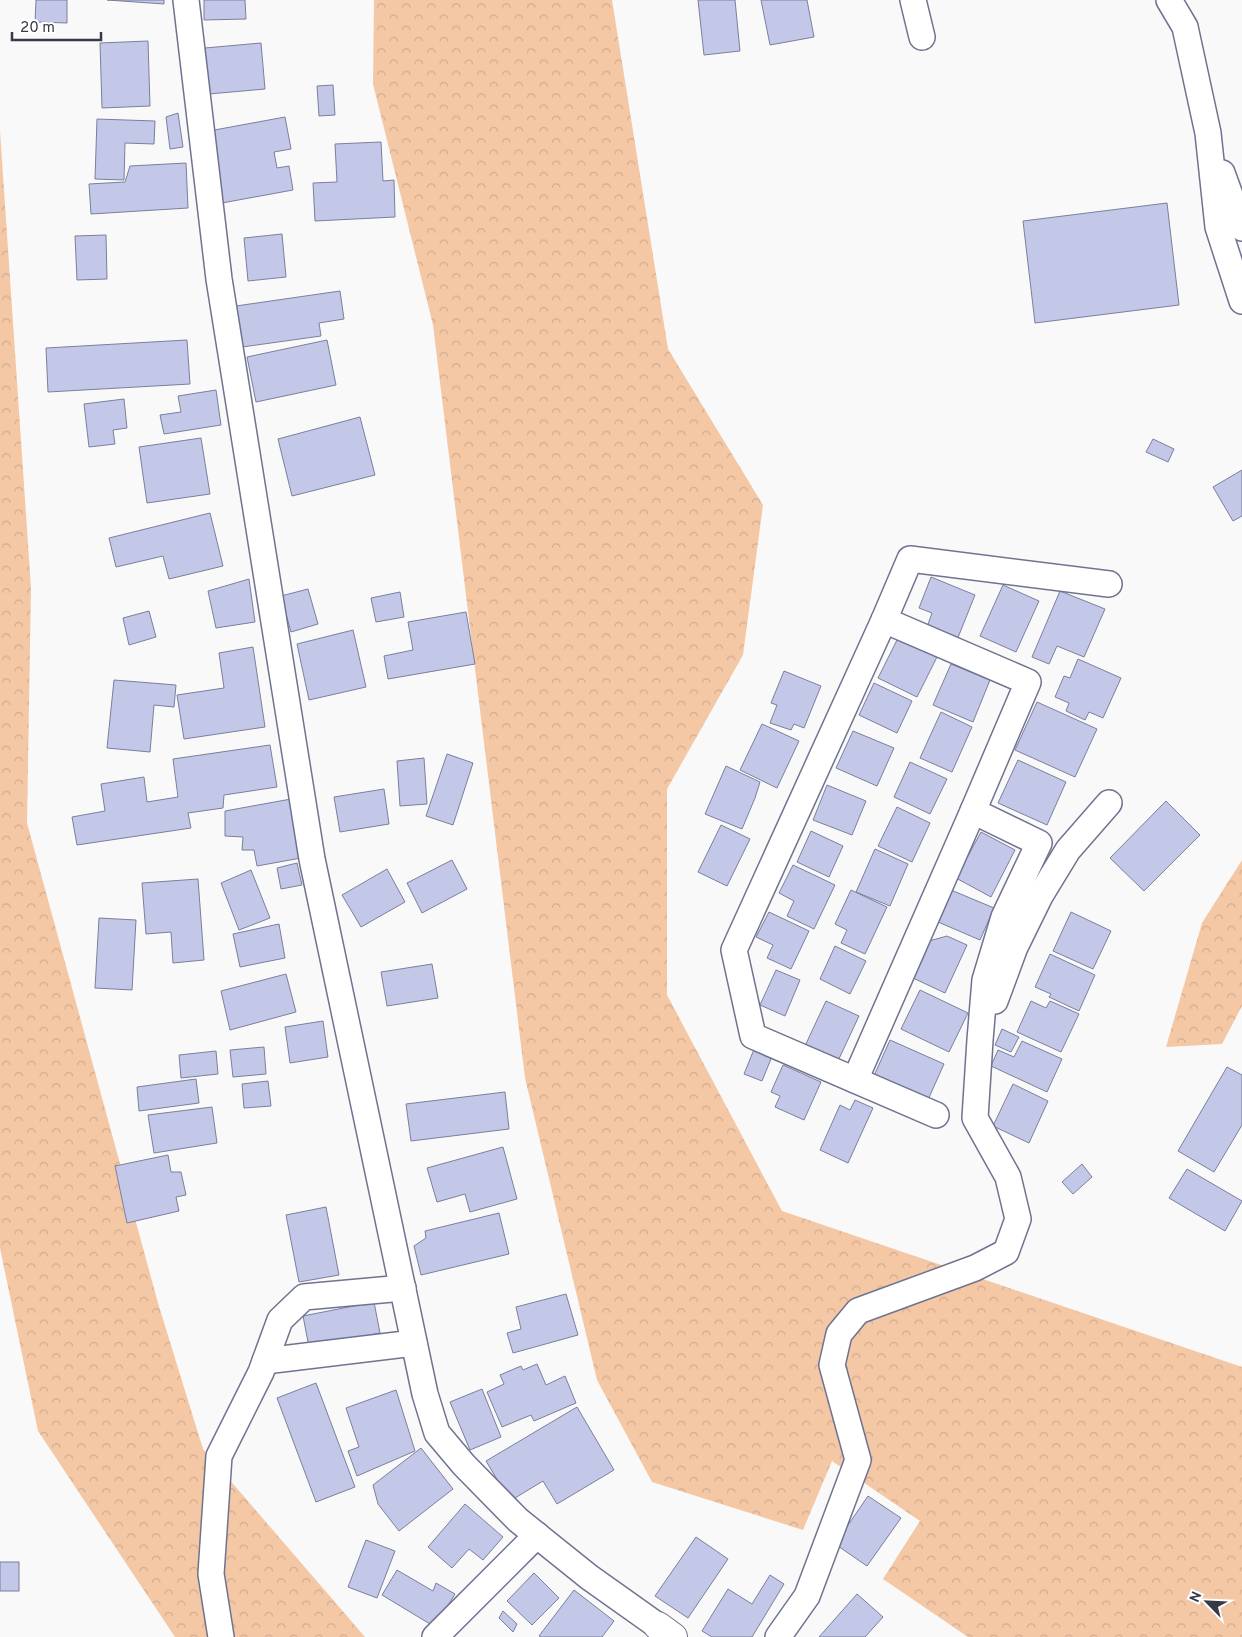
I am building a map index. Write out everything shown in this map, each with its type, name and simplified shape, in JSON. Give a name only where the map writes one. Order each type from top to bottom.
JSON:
[{"type":"street","points":[[186,0],[219,278],[312,859],[425,1394],[438,1433],[464,1465],[518,1520],[589,1577],[666,1632]]},
{"type":"street","points":[[914,0],[922,37]]},
{"type":"street","points":[[1168,0],[1185,28],[1208,133],[1218,227],[1242,301]]},
{"type":"street","points":[[1208,133],[1242,228]]},
{"type":"street","points":[[936,1115],[753,1036],[734,950],[884,620],[910,558],[1110,584]]},
{"type":"street","points":[[854,1080],[1028,682],[884,620]]},
{"type":"street","points":[[980,1040],[1015,947],[1040,896],[1068,850],[1109,804]]},
{"type":"street","points":[[778,1637],[807,1596],[858,1460],[832,1364],[839,1334],[858,1311],[975,1268],[1006,1252],[1018,1219],[1008,1177],[975,1118],[985,980],[1004,917],[1039,843],[973,811]]},
{"type":"street","points":[[221,1637],[211,1574],[219,1456],[265,1361],[280,1320],[304,1297],[403,1288]]},
{"type":"street","points":[[265,1361],[414,1343]]},
{"type":"street","points":[[436,1637],[537,1535]]},
{"type":"green space","points":[[374,0],[612,0],[668,349],[763,505],[743,655],[667,789],[667,995],[782,1211],[1242,1367],[1242,1637],[968,1637],[883,1579],[920,1521],[832,1461],[803,1530],[652,1482],[597,1380],[525,1078],[433,325],[373,84]]},
{"type":"green space","points":[[0,131],[31,588],[27,823],[158,1303],[203,1449],[365,1637],[175,1637],[38,1431],[0,1248]]},
{"type":"green space","points":[[1242,860],[1242,1006],[1222,1044],[1166,1047],[1202,923]]},
{"type":"building","points":[[36,0],[67,0],[67,23],[35,22]]},
{"type":"building","points":[[107,0],[164,0],[164,4]]},
{"type":"building","points":[[204,0],[245,0],[246,19],[204,20]]},
{"type":"building","points":[[698,0],[735,0],[740,51],[704,55]]},
{"type":"building","points":[[761,0],[807,0],[814,37],[770,45]]},
{"type":"building","points":[[148,41],[150,106],[102,108],[100,43]]},
{"type":"building","points":[[261,43],[265,89],[209,94],[205,48]]},
{"type":"building","points":[[333,85],[335,115],[319,116],[317,86]]},
{"type":"building","points":[[178,113],[183,147],[170,149],[166,117]]},
{"type":"building","points":[[285,117],[291,149],[274,152],[277,168],[289,166],[293,190],[222,203],[209,131]]},
{"type":"building","points":[[97,119],[155,121],[154,144],[125,143],[124,180],[95,179]]},
{"type":"building","points":[[381,142],[383,181],[394,180],[395,217],[315,221],[313,183],[337,182],[335,144]]},
{"type":"building","points":[[186,163],[188,208],[91,214],[89,184],[125,182],[130,166]]},
{"type":"building","points":[[1167,203],[1179,305],[1035,323],[1023,221]]},
{"type":"building","points":[[282,234],[286,277],[248,281],[244,238]]},
{"type":"building","points":[[106,235],[107,279],[77,280],[75,236]]},
{"type":"building","points":[[340,291],[344,319],[319,323],[321,336],[235,348],[229,307]]},
{"type":"building","points":[[187,340],[190,384],[48,392],[46,348]]},
{"type":"building","points":[[327,340],[336,385],[256,402],[247,357]]},
{"type":"building","points":[[216,390],[221,425],[164,434],[160,415],[181,412],[178,396]]},
{"type":"building","points":[[124,399],[127,428],[113,430],[115,444],[89,447],[84,404]]},
{"type":"building","points":[[360,417],[375,475],[292,496],[278,439]]},
{"type":"building","points":[[201,438],[210,494],[147,503],[139,447]]},
{"type":"building","points":[[1153,439],[1174,449],[1168,462],[1146,452]]},
{"type":"building","points":[[1242,470],[1242,516],[1233,521],[1213,487]]},
{"type":"building","points":[[210,513],[223,566],[169,579],[163,556],[116,567],[109,538]]},
{"type":"building","points":[[931,577],[975,595],[957,640],[927,627],[932,613],[919,608]]},
{"type":"building","points":[[249,579],[255,622],[216,628],[208,591]]},
{"type":"building","points":[[1003,585],[1039,601],[1016,652],[980,636]]},
{"type":"building","points":[[308,589],[318,624],[291,632],[281,596]]},
{"type":"building","points":[[1060,591],[1105,609],[1084,657],[1057,646],[1049,664],[1032,657]]},
{"type":"building","points":[[400,592],[404,617],[376,622],[371,598]]},
{"type":"building","points":[[149,611],[156,637],[129,645],[123,618]]},
{"type":"building","points":[[466,612],[475,664],[388,679],[384,656],[413,650],[408,622]]},
{"type":"building","points":[[353,630],[366,687],[309,700],[297,644]]},
{"type":"building","points":[[898,638],[937,657],[917,697],[878,678]]},
{"type":"building","points":[[253,647],[265,727],[184,739],[177,695],[224,688],[219,653]]},
{"type":"building","points":[[1078,659],[1121,678],[1103,718],[1089,712],[1085,720],[1066,711],[1069,703],[1055,697],[1064,676],[1070,678]]},
{"type":"building","points":[[951,664],[990,680],[973,722],[933,705]]},
{"type":"building","points":[[784,671],[821,686],[804,728],[794,724],[791,730],[770,723],[777,705],[771,703]]},
{"type":"building","points":[[114,680],[176,685],[174,707],[154,705],[150,752],[107,748]]},
{"type":"building","points":[[874,683],[912,701],[897,733],[859,715]]},
{"type":"building","points":[[1037,702],[1097,729],[1075,777],[1015,750]]},
{"type":"building","points":[[941,712],[972,727],[952,772],[920,758]]},
{"type":"building","points":[[762,724],[799,741],[777,788],[740,770]]},
{"type":"building","points":[[853,731],[894,748],[877,786],[836,768]]},
{"type":"building","points":[[270,745],[277,787],[224,795],[223,808],[188,813],[191,828],[77,845],[72,817],[105,811],[101,784],[144,777],[147,802],[178,797],[173,759]]},
{"type":"building","points":[[447,754],[473,763],[453,825],[426,816]]},
{"type":"building","points":[[424,758],[427,804],[400,806],[397,761]]},
{"type":"building","points":[[1018,760],[1066,782],[1047,825],[998,803]]},
{"type":"building","points":[[910,762],[947,779],[930,814],[894,797]]},
{"type":"building","points":[[726,766],[760,782],[742,829],[705,814]]},
{"type":"building","points":[[827,785],[866,801],[852,835],[813,820]]},
{"type":"building","points":[[384,789],[389,824],[340,832],[334,797]]},
{"type":"building","points":[[291,799],[301,858],[257,866],[254,850],[242,850],[243,837],[225,836],[225,811]]},
{"type":"building","points":[[1166,801],[1200,835],[1144,891],[1110,858]]},
{"type":"building","points":[[897,807],[930,823],[912,862],[878,846]]},
{"type":"building","points":[[721,825],[750,839],[727,886],[698,872]]},
{"type":"building","points":[[811,831],[843,846],[829,877],[797,862]]},
{"type":"building","points":[[981,832],[1015,850],[991,897],[956,878]]},
{"type":"building","points":[[875,849],[908,864],[890,906],[856,892]]},
{"type":"building","points":[[452,860],[467,889],[422,913],[407,883]]},
{"type":"building","points":[[297,863],[302,885],[281,889],[277,868]]},
{"type":"building","points":[[793,865],[835,885],[814,929],[787,916],[794,901],[779,893]]},
{"type":"building","points":[[387,869],[405,902],[361,927],[342,895]]},
{"type":"building","points":[[251,870],[270,918],[239,930],[221,883]]},
{"type":"building","points":[[198,879],[204,960],[173,963],[171,932],[146,934],[142,883]]},
{"type":"building","points":[[851,890],[887,907],[865,954],[841,943],[847,930],[835,924]]},
{"type":"building","points":[[951,890],[994,908],[980,940],[938,922]]},
{"type":"building","points":[[769,912],[809,931],[791,969],[767,958],[773,945],[756,937]]},
{"type":"building","points":[[1071,912],[1111,931],[1093,969],[1053,951]]},
{"type":"building","points":[[99,918],[136,920],[132,990],[95,988]]},
{"type":"building","points":[[279,924],[285,958],[240,967],[233,934]]},
{"type":"building","points":[[947,936],[967,945],[945,993],[913,978],[929,941]]},
{"type":"building","points":[[835,946],[866,961],[850,994],[820,979]]},
{"type":"building","points":[[1050,954],[1095,975],[1079,1011],[1049,997],[1051,994],[1035,987]]},
{"type":"building","points":[[432,964],[438,998],[387,1006],[381,972]]},
{"type":"building","points":[[776,970],[800,980],[785,1016],[760,1005]]},
{"type":"building","points":[[286,974],[296,1012],[230,1030],[221,991]]},
{"type":"building","points":[[920,990],[968,1013],[949,1052],[901,1029]]},
{"type":"building","points":[[826,1001],[859,1016],[837,1063],[804,1048]]},
{"type":"building","points":[[1031,1001],[1046,1008],[1050,1001],[1079,1014],[1061,1052],[1017,1032]]},
{"type":"building","points":[[323,1021],[328,1057],[290,1063],[285,1027]]},
{"type":"building","points":[[1002,1029],[1019,1037],[1011,1052],[995,1045]]},
{"type":"building","points":[[890,1040],[944,1064],[927,1102],[873,1078]]},
{"type":"building","points":[[1022,1041],[1062,1059],[1047,1092],[991,1066],[998,1050],[1014,1057]]},
{"type":"building","points":[[264,1047],[266,1074],[233,1077],[230,1050]]},
{"type":"building","points":[[755,1047],[773,1054],[762,1081],[744,1074]]},
{"type":"building","points":[[216,1051],[218,1074],[181,1078],[179,1055]]},
{"type":"building","points":[[783,1065],[821,1082],[804,1120],[775,1107],[780,1096],[771,1092]]},
{"type":"building","points":[[1227,1067],[1242,1075],[1242,1125],[1214,1172],[1178,1151]]},
{"type":"building","points":[[196,1079],[199,1103],[139,1111],[137,1087]]},
{"type":"building","points":[[268,1081],[271,1106],[244,1108],[242,1084]]},
{"type":"building","points":[[1013,1084],[1048,1101],[1029,1143],[993,1126]]},
{"type":"building","points":[[505,1092],[509,1129],[411,1141],[406,1104]]},
{"type":"building","points":[[855,1100],[873,1108],[848,1163],[820,1150],[840,1105],[850,1110]]},
{"type":"building","points":[[212,1107],[217,1143],[154,1153],[148,1115]]},
{"type":"building","points":[[503,1147],[517,1199],[470,1212],[465,1194],[437,1202],[427,1168]]},
{"type":"building","points":[[168,1155],[171,1172],[181,1172],[186,1195],[176,1197],[179,1211],[127,1223],[115,1166]]},
{"type":"building","points":[[1082,1164],[1092,1177],[1073,1194],[1062,1182]]},
{"type":"building","points":[[1187,1169],[1242,1201],[1225,1231],[1169,1198]]},
{"type":"building","points":[[326,1207],[339,1275],[299,1282],[286,1215]]},
{"type":"building","points":[[499,1213],[509,1254],[421,1275],[414,1246],[426,1238],[425,1231]]},
{"type":"building","points":[[566,1294],[578,1335],[513,1353],[507,1333],[521,1329],[516,1307]]},
{"type":"building","points":[[374,1302],[380,1333],[309,1347],[303,1316]]},
{"type":"building","points":[[537,1364],[546,1385],[565,1376],[576,1403],[534,1421],[531,1415],[502,1427],[487,1392],[504,1384],[500,1375],[521,1366],[523,1370]]},
{"type":"building","points":[[316,1383],[355,1487],[316,1502],[277,1398]]},
{"type":"building","points":[[482,1389],[501,1437],[470,1450],[450,1402]]},
{"type":"building","points":[[396,1390],[415,1451],[357,1476],[348,1451],[359,1447],[346,1408]]},
{"type":"building","points":[[577,1407],[614,1470],[557,1504],[543,1481],[510,1501],[486,1461]]},
{"type":"building","points":[[421,1448],[453,1489],[399,1531],[378,1504],[373,1485]]},
{"type":"building","points":[[868,1496],[901,1518],[867,1566],[835,1544]]},
{"type":"building","points":[[465,1504],[503,1537],[483,1560],[469,1549],[452,1568],[428,1547]]},
{"type":"building","points":[[696,1537],[728,1559],[688,1618],[655,1596]]},
{"type":"building","points":[[366,1540],[395,1551],[377,1598],[348,1587]]},
{"type":"building","points":[[0,1562],[19,1562],[19,1591],[0,1591]]},
{"type":"building","points":[[397,1570],[433,1591],[436,1583],[455,1594],[435,1627],[382,1595]]},
{"type":"building","points":[[534,1573],[559,1598],[532,1625],[507,1601]]},
{"type":"building","points":[[770,1575],[784,1584],[752,1637],[712,1637],[702,1631],[728,1589],[752,1604]]},
{"type":"building","points":[[574,1590],[614,1621],[602,1637],[539,1636]]},
{"type":"building","points":[[857,1594],[883,1617],[865,1637],[819,1637]]},
{"type":"building","points":[[503,1611],[517,1624],[513,1632],[499,1618]]}]
